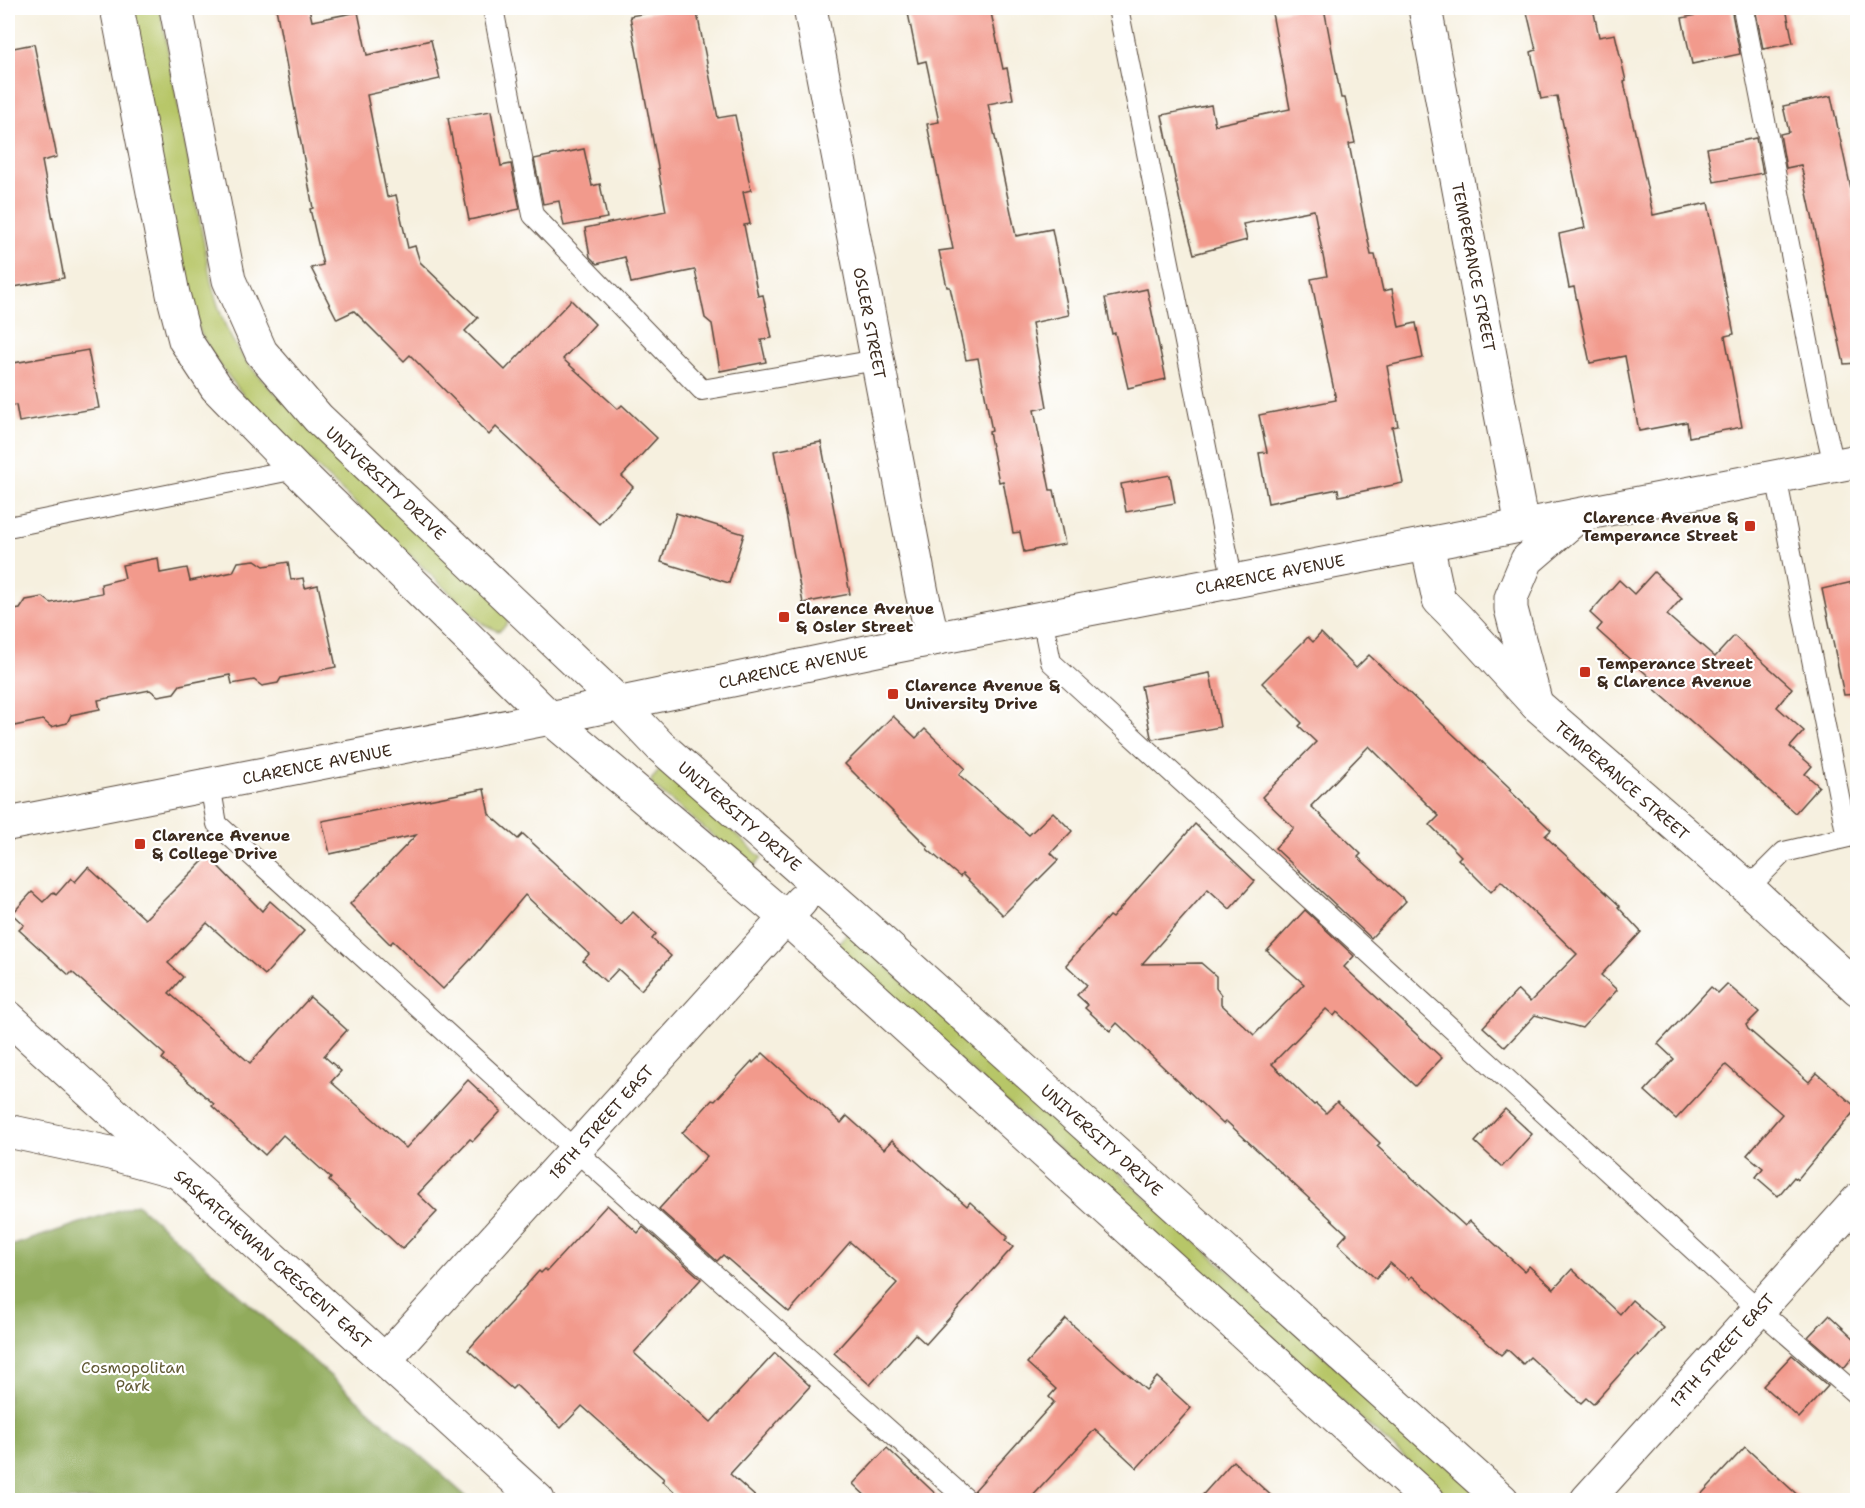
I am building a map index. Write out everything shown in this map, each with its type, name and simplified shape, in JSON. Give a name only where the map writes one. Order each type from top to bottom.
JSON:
[{"type":"street","points":[[117,8],[173,294],[185,340],[216,387],[296,469],[550,718],[786,918],[1428,1500]]},
{"type":"street","name":"UNIVERSITY DRIVE","points":[[176,8],[229,280],[261,352],[318,418],[619,703],[660,746],[816,883],[1502,1500]]},
{"type":"street","name":"OSLER STREET","points":[[810,8],[922,593],[933,639]]},
{"type":"street","name":"TEMPERANCE STREET","points":[[1425,8],[1522,526]]},
{"type":"street","name":"CLARENCE AVENUE","points":[[8,824],[550,718],[933,639],[1522,526],[1732,483],[1846,463]]},
{"type":"street","points":[[1536,704],[1511,609],[1511,598],[1527,560],[1580,514]]},
{"type":"street","name":"TEMPERANCE STREET","points":[[1427,544],[1438,600],[1536,704],[1748,888],[1857,989]]},
{"type":"street","name":"18TH STREET EAST","points":[[385,1360],[816,883]]},
{"type":"street","name":"SASKATCHEWAN CRESCENT EAST","points":[[8,1017],[538,1500]]},
{"type":"street","points":[[8,1131],[110,1153],[176,1171]]},
{"type":"street","name":"17TH STREET EAST","points":[[1587,1500],[1857,1200]]},
{"type":"lane","points":[[493,8],[533,215],[702,390],[877,360]]},
{"type":"lane","points":[[1118,8],[1233,582]]},
{"type":"lane","points":[[1743,8],[1821,406],[1846,463]]},
{"type":"lane","points":[[8,527],[296,469]]},
{"type":"lane","points":[[1748,888],[1784,852],[1852,836],[1776,476]]},
{"type":"lane","points":[[1042,618],[1051,662],[1758,1309],[1857,1396]]},
{"type":"lane","points":[[210,785],[217,824],[575,1150],[967,1500]]},
{"type":"green space","points":[[131,8],[160,8],[211,281],[225,326],[238,350],[268,386],[508,608],[508,622],[502,629],[498,631],[483,624],[251,405],[215,359],[200,332],[187,293]]},
{"type":"green space","points":[[662,767],[762,858],[752,868],[652,785],[651,780]]},
{"type":"green space","points":[[848,932],[1486,1500],[1452,1500],[836,950],[835,947]]},
{"type":"green space","name":"Cosmopolitan Park","points":[[137,1204],[470,1500],[8,1500],[8,1247]]},
{"type":"building","points":[[276,8],[309,8],[312,21],[358,12],[367,55],[431,40],[440,79],[367,95],[387,197],[396,195],[408,248],[415,246],[420,262],[478,318],[465,331],[505,370],[571,300],[595,324],[563,359],[618,409],[622,405],[657,438],[622,476],[633,487],[599,524],[496,427],[489,435],[410,355],[404,361],[354,311],[337,319],[311,268],[323,265],[310,209],[313,208]]},
{"type":"building","points":[[674,8],[696,8],[718,118],[735,115],[751,190],[743,192],[750,224],[744,225],[758,296],[763,295],[772,338],[761,340],[766,362],[720,371],[712,324],[705,318],[695,270],[631,283],[625,257],[597,264],[590,257],[585,228],[666,211],[630,16]]},
{"type":"building","points":[[907,8],[990,8],[1003,69],[1007,68],[1013,99],[988,104],[1016,236],[1052,229],[1069,315],[1032,323],[1047,407],[1034,410],[1050,490],[1054,490],[1065,544],[1024,552],[1020,532],[1013,533],[1003,481],[999,482],[989,432],[992,431],[978,358],[966,360],[950,287],[947,287],[939,251],[953,249],[927,124],[939,122],[926,61],[918,63]]},
{"type":"building","points":[[1301,8],[1324,8],[1341,98],[1345,98],[1355,143],[1349,144],[1371,255],[1375,255],[1383,291],[1392,289],[1399,327],[1416,323],[1423,358],[1387,366],[1398,426],[1392,427],[1403,483],[1339,496],[1338,489],[1268,503],[1259,453],[1267,452],[1259,415],[1336,400],[1311,279],[1327,276],[1314,210],[1243,224],[1247,240],[1194,254],[1180,202],[1162,115],[1211,105],[1215,125],[1290,109],[1272,13]]},
{"type":"building","points":[[1526,8],[1593,8],[1599,37],[1615,34],[1653,215],[1708,203],[1734,334],[1725,336],[1742,427],[1689,437],[1687,422],[1639,431],[1625,356],[1590,363],[1574,287],[1569,288],[1559,234],[1585,228],[1557,96],[1541,99],[1531,52],[1536,50]]},
{"type":"building","points":[[1731,8],[1740,54],[1692,64],[1682,18]]},
{"type":"building","points":[[1755,8],[1786,8],[1793,43],[1763,49]]},
{"type":"building","points":[[34,44],[57,157],[42,161],[64,278],[8,288],[8,49]]},
{"type":"building","points":[[1831,96],[1857,217],[1857,363],[1844,364],[1801,165],[1786,168],[1780,134],[1789,132],[1783,106]]},
{"type":"building","points":[[491,111],[501,166],[511,164],[520,209],[469,220],[448,118]]},
{"type":"building","points":[[1756,138],[1763,173],[1714,182],[1707,148]]},
{"type":"building","points":[[584,149],[592,186],[600,184],[607,218],[564,226],[559,201],[543,204],[534,159]]},
{"type":"building","points":[[1147,289],[1166,379],[1128,388],[1115,333],[1112,334],[1105,298]]},
{"type":"building","points":[[88,350],[99,408],[19,422],[16,405],[8,407],[8,364]]},
{"type":"building","points":[[821,442],[850,594],[803,603],[774,451]]},
{"type":"building","points":[[1170,475],[1175,503],[1126,512],[1121,484]]},
{"type":"building","points":[[676,513],[744,534],[729,583],[661,562]]},
{"type":"building","points":[[158,558],[160,573],[187,568],[190,581],[233,572],[238,562],[255,560],[264,566],[288,562],[291,580],[303,578],[305,588],[318,585],[336,667],[281,678],[278,683],[262,686],[254,680],[232,684],[230,675],[180,685],[174,693],[158,696],[150,690],[98,700],[100,709],[71,715],[67,723],[51,727],[43,720],[14,726],[8,697],[8,611],[20,609],[26,600],[43,597],[51,603],[102,593],[101,584],[125,578],[122,565]]},
{"type":"building","points":[[1654,572],[1682,598],[1667,615],[1715,657],[1734,636],[1792,688],[1777,707],[1804,731],[1790,747],[1812,766],[1805,774],[1819,786],[1795,813],[1650,685],[1654,681],[1597,630],[1602,624],[1590,613],[1619,580],[1634,594]]},
{"type":"building","points":[[1857,581],[1857,694],[1844,695],[1822,589]]},
{"type":"building","points":[[1321,633],[1356,668],[1369,655],[1511,789],[1509,790],[1551,830],[1545,836],[1620,906],[1618,907],[1641,932],[1601,975],[1617,990],[1582,1028],[1535,1015],[1505,1047],[1483,1027],[1518,990],[1530,1002],[1577,954],[1501,881],[1491,892],[1458,859],[1461,856],[1430,825],[1439,816],[1369,746],[1311,806],[1361,854],[1358,857],[1406,901],[1371,938],[1275,848],[1294,828],[1262,797],[1316,742],[1299,726],[1302,723],[1262,683],[1308,637],[1313,642]]},
{"type":"building","points":[[1210,673],[1220,727],[1153,739],[1141,686]]},
{"type":"building","points":[[893,716],[916,738],[925,729],[965,768],[959,775],[1029,835],[1053,812],[1072,831],[1051,853],[1058,860],[1003,915],[962,874],[960,877],[927,849],[928,847],[845,764]]},
{"type":"building","points":[[484,789],[489,814],[518,839],[523,834],[621,925],[633,912],[656,934],[652,939],[671,956],[641,990],[618,969],[606,982],[583,961],[589,954],[525,895],[443,989],[393,941],[390,944],[350,904],[416,835],[330,854],[322,821]]},
{"type":"building","points":[[1195,824],[1255,881],[1230,909],[1208,889],[1142,964],[1201,963],[1216,976],[1216,988],[1221,995],[1221,1004],[1254,1035],[1304,984],[1267,951],[1305,910],[1354,956],[1344,967],[1442,1058],[1415,1086],[1337,1012],[1334,1016],[1326,1009],[1272,1064],[1314,1105],[1316,1104],[1326,1113],[1337,1102],[1380,1143],[1377,1146],[1465,1226],[1470,1221],[1524,1271],[1529,1266],[1554,1289],[1572,1269],[1620,1314],[1632,1300],[1664,1328],[1593,1404],[1586,1398],[1581,1403],[1530,1357],[1523,1364],[1507,1349],[1501,1355],[1412,1276],[1409,1279],[1390,1263],[1376,1279],[1338,1244],[1347,1234],[1226,1121],[1223,1124],[1117,1023],[1110,1031],[1085,1008],[1088,1005],[1077,995],[1087,985],[1066,965],[1109,916],[1112,918]]},
{"type":"building","points":[[208,856],[262,911],[270,901],[304,931],[265,975],[207,923],[168,963],[183,977],[169,993],[250,1063],[310,997],[347,1030],[324,1056],[341,1071],[331,1082],[406,1148],[468,1080],[501,1111],[473,1141],[470,1139],[418,1194],[437,1212],[402,1249],[329,1181],[331,1178],[283,1135],[265,1155],[212,1106],[214,1104],[162,1059],[165,1055],[72,972],[69,975],[19,930],[24,925],[12,914],[32,892],[43,902],[53,892],[56,895],[71,878],[75,882],[88,867],[145,919]]},
{"type":"building","points":[[1727,984],[1759,1012],[1746,1025],[1748,1029],[1809,1082],[1817,1073],[1857,1108],[1797,1180],[1794,1177],[1778,1196],[1756,1177],[1763,1168],[1747,1155],[1782,1114],[1726,1065],[1676,1119],[1645,1091],[1674,1059],[1658,1044],[1711,987],[1718,993]]},
{"type":"building","points":[[763,1053],[841,1123],[847,1116],[884,1149],[892,1140],[967,1206],[970,1202],[1008,1237],[1005,1240],[1013,1247],[926,1344],[915,1334],[870,1385],[834,1353],[897,1283],[850,1242],[789,1312],[723,1255],[717,1261],[659,1209],[707,1156],[682,1133],[712,1100],[715,1101],[752,1061],[753,1063]]},
{"type":"building","points":[[1505,1109],[1532,1134],[1502,1167],[1475,1142]]},
{"type":"building","points":[[607,1205],[638,1233],[643,1227],[701,1279],[634,1353],[711,1422],[775,1353],[810,1386],[730,1474],[759,1500],[684,1500],[662,1481],[664,1479],[582,1406],[561,1428],[516,1385],[512,1389],[468,1350],[539,1271],[541,1273],[545,1269],[547,1271]]},
{"type":"building","points":[[1829,1315],[1857,1341],[1857,1352],[1844,1368],[1808,1337]]},
{"type":"building","points":[[1066,1319],[1146,1390],[1157,1377],[1191,1408],[1137,1468],[1095,1429],[1029,1500],[979,1500],[974,1491],[1054,1402],[1049,1397],[1056,1389],[1027,1363]]},
{"type":"building","points":[[1792,1355],[1828,1386],[1799,1418],[1763,1386]]},
{"type":"building","points":[[1745,1447],[1803,1500],[1696,1500]]},
{"type":"building","points":[[887,1448],[942,1500],[870,1500],[853,1484]]},
{"type":"building","points":[[1233,1461],[1276,1500],[1198,1500]]},
{"type":"place","name":"Clarence Avenue & Temperance Street","points":[[1750,526]]},
{"type":"place","name":"Clarence Avenue & Osler Street","points":[[784,617]]},
{"type":"place","name":"Temperance Street & Clarence Avenue","points":[[1585,672]]},
{"type":"place","name":"Clarence Avenue & University Drive","points":[[893,694]]},
{"type":"place","name":"Clarence Avenue & College Drive","points":[[140,844]]}]
